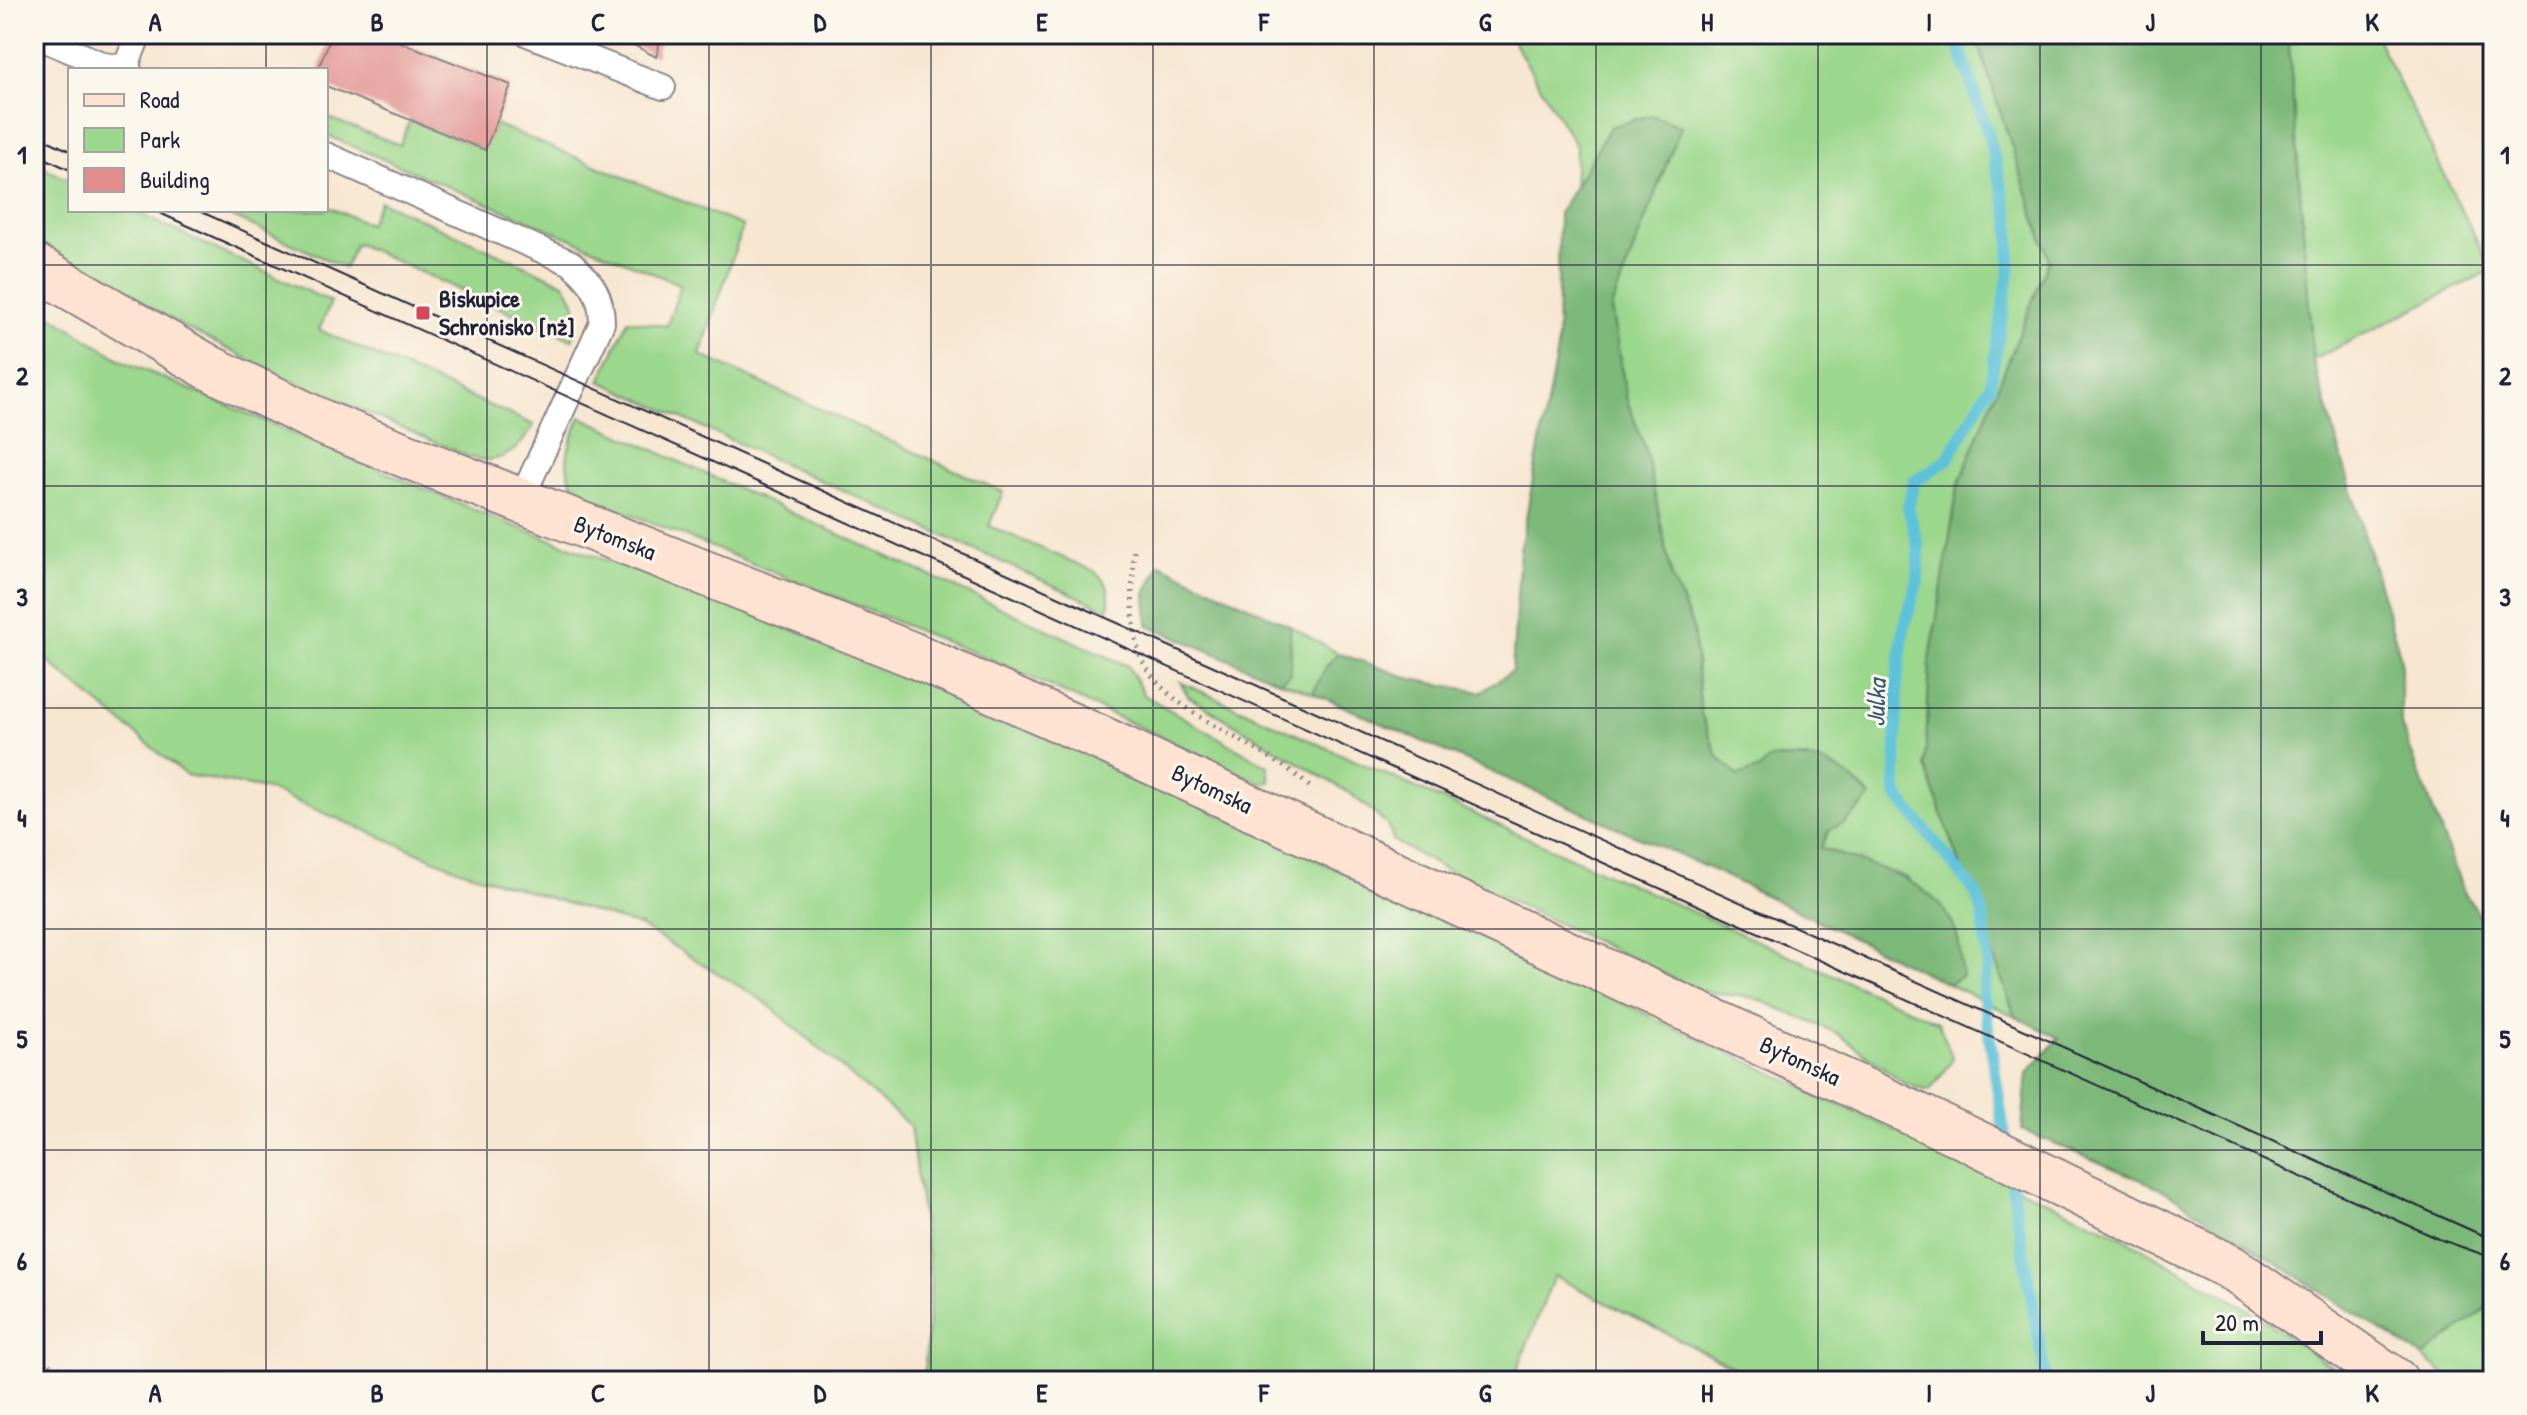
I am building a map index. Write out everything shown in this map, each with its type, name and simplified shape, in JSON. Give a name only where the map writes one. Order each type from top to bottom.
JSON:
[{"type":"street","name":"Bytomska","points":[[34,266],[210,368],[326,424],[911,654],[1971,1140],[2230,1267],[2382,1370]]},
{"type":"lane","points":[[127,68],[139,34]]},
{"type":"lane","points":[[528,34],[663,87]]},
{"type":"lane","points":[[34,35],[104,65],[121,68]]},
{"type":"lane","points":[[328,156],[571,263],[597,290],[602,304],[602,323],[520,502]]},
{"type":"path","points":[[1134,551],[1134,619],[1144,665],[1158,686],[1173,699],[1284,766],[1322,799],[1327,828],[1323,841]]},
{"type":"path","points":[[34,1360],[95,1381]]},
{"type":"path","points":[[2474,1381],[2493,1376]]},
{"type":"green space","points":[[1509,34],[1975,34],[2049,260],[1958,486],[1925,766],[2015,1016],[1948,984],[1962,975],[1908,878],[1821,848],[1829,829],[1846,822],[1808,758],[1772,758],[1758,770],[1738,776],[1718,757],[1701,714],[1693,628],[1672,578],[1645,447],[1627,401],[1611,308],[1681,126],[1610,127],[1574,190],[1576,146]]},
{"type":"green space","points":[[1975,34],[2288,34],[2313,360],[2401,659],[2401,725],[2464,892],[2493,937],[2493,1303],[2423,1357],[2158,1187],[2022,1130],[2027,1073],[2059,1038],[2015,1016],[1925,766],[1930,659],[1958,486],[2049,260]]},
{"type":"green space","points":[[2288,34],[2375,34],[2491,270],[2313,360]]},
{"type":"green space","points":[[1650,115],[1681,126],[1611,308],[1627,401],[1645,447],[1672,578],[1693,628],[1701,714],[1718,757],[1738,776],[1758,770],[1771,758],[1816,761],[1838,769],[1871,797],[1846,822],[1829,830],[1821,848],[1899,876],[1933,898],[1946,913],[1959,942],[1962,976],[1948,984],[1713,870],[1313,693],[1326,667],[1338,653],[1412,679],[1481,692],[1512,671],[1520,550],[1557,350],[1559,213],[1610,127]]},
{"type":"green space","points":[[328,118],[400,145],[410,120],[484,149],[495,124],[743,226],[700,355],[1003,492],[989,526],[1094,571],[1108,588],[1108,610],[600,381],[628,320],[667,326],[681,285],[328,136]]},
{"type":"green space","points":[[34,163],[68,180],[68,212],[135,212],[331,302],[319,330],[534,425],[509,454],[493,459],[472,458],[285,378],[190,330],[34,240]]},
{"type":"green space","points":[[380,201],[564,283],[576,310],[572,340],[360,245],[355,244],[345,268],[222,212],[328,212],[328,207],[369,224]]},
{"type":"green space","points":[[34,305],[123,361],[496,519],[944,686],[2113,1232],[2243,1306],[2352,1381],[1760,1381],[1554,1276],[1513,1381],[924,1381],[931,1280],[910,1126],[765,1002],[640,926],[460,870],[267,789],[186,775],[34,650]]},
{"type":"green space","points":[[581,417],[1128,666],[1144,695],[1268,766],[1270,782],[1261,783],[1008,667],[581,494],[569,476],[567,466],[569,447]]},
{"type":"green space","points":[[1160,564],[1290,626],[1291,674],[1279,681],[1148,625],[1146,593]]},
{"type":"green space","points":[[1290,626],[1338,653],[1326,667],[1313,693],[1279,681],[1291,674]]},
{"type":"green space","points":[[1180,682],[1938,1022],[1953,1059],[1929,1091],[1904,1083],[1837,1033],[1755,998],[1699,991],[1440,867],[1394,841],[1387,824],[1351,794],[1189,697]]},
{"type":"green space","points":[[2493,1303],[2493,1381],[2452,1381],[2423,1357]]},
{"type":"building","points":[[332,34],[380,34],[511,85],[485,150],[328,87],[328,68],[319,68]]},
{"type":"building","points":[[605,34],[662,34],[656,57],[619,37],[617,40]]},
{"type":"waterway","name":"Julka","points":[[1955,34],[1989,137],[2010,221],[2010,267],[1990,386],[1947,460],[1914,482],[1908,507],[1919,549],[1918,580],[1904,627],[1897,683],[1896,794],[1976,893],[1983,914],[1988,965],[1983,993],[2006,1145]]},
{"type":"waterway","name":"Julka","points":[[2009,1168],[2046,1381]]},
{"type":"tram line","points":[[34,134],[68,150]]},
{"type":"tram line","points":[[34,153],[68,169]]},
{"type":"tram line","points":[[157,212],[2439,1239],[2493,1258]]},
{"type":"tram line","points":[[201,212],[2493,1240]]},
{"type":"place","name":"Biskupice Schronisko [nż]","points":[[423,313]]}]
